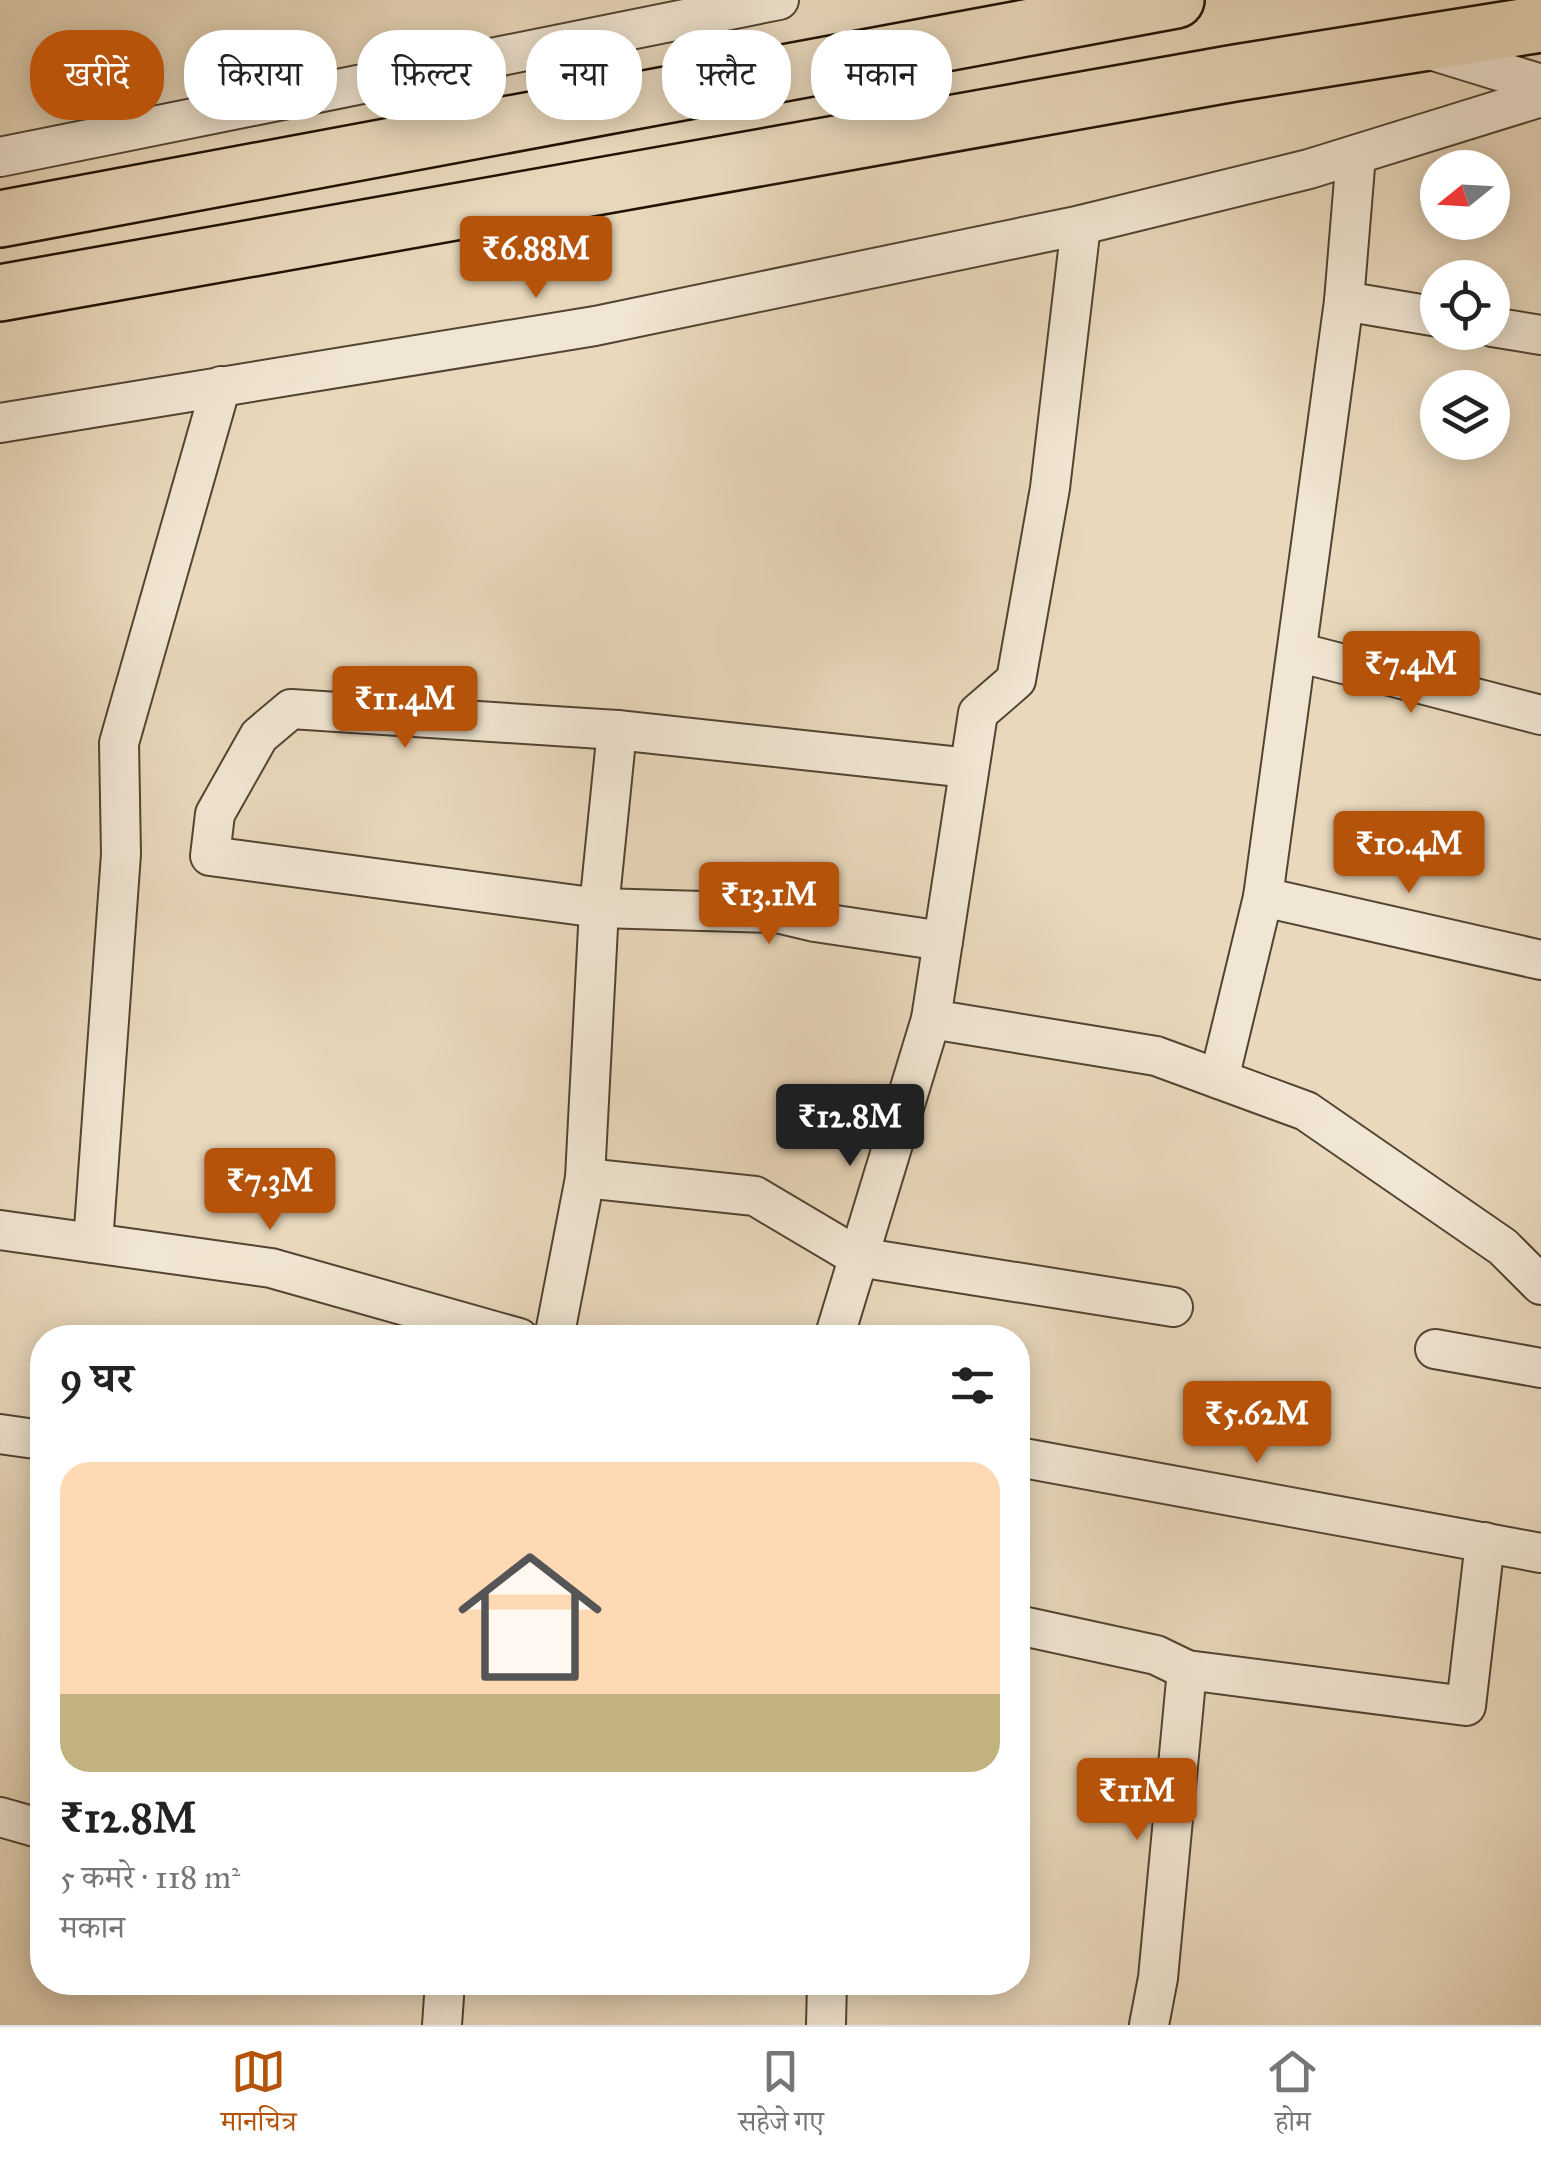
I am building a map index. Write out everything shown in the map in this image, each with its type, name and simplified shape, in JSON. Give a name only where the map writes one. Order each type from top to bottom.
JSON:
[{"type":"highway","points":[[0,219],[1176,0]]},
{"type":"highway","points":[[0,293],[1541,24]]},
{"type":"street","points":[[0,157],[680,10],[780,0]]},
{"type":"street","points":[[1413,44],[1541,84]]},
{"type":"street","points":[[0,422],[595,326],[1081,224],[1309,169],[1541,97]]},
{"type":"street","points":[[1219,1079],[1263,897],[1344,301],[1356,154]]},
{"type":"street","points":[[838,1325],[931,1019],[978,713],[1016,680],[1050,488],[1081,224]]},
{"type":"street","points":[[1344,301],[1420,314]]},
{"type":"street","points":[[1510,329],[1541,335]]},
{"type":"street","points":[[93,1243],[120,854],[120,743],[221,386]]},
{"type":"street","points":[[1297,652],[1541,715]]},
{"type":"street","points":[[943,941],[777,913],[598,908],[210,856],[215,814],[259,736],[291,709],[617,730],[969,768]]},
{"type":"street","points":[[557,1325],[586,1178],[598,908],[617,730]]},
{"type":"street","points":[[1263,897],[1541,960]]},
{"type":"street","points":[[931,1019],[1156,1056],[1306,1111],[1503,1247],[1541,1286]]},
{"type":"street","points":[[586,1178],[755,1196],[858,1257],[1173,1307]]},
{"type":"street","points":[[0,1230],[271,1268],[399,1321],[427,1325]]},
{"type":"street","points":[[1436,1349],[1541,1368]]},
{"type":"street","points":[[0,1434],[30,1438]]},
{"type":"street","points":[[1030,1459],[1541,1552]]},
{"type":"street","points":[[1030,1628],[1156,1655],[1187,1670],[1466,1706],[1485,1542]]},
{"type":"street","points":[[1149,2025],[1158,1978],[1187,1670]]},
{"type":"street","points":[[0,1817],[30,1826]]},
{"type":"street","points":[[442,2025],[444,1995]]},
{"type":"street","points":[[826,2025],[827,1995]]}]
